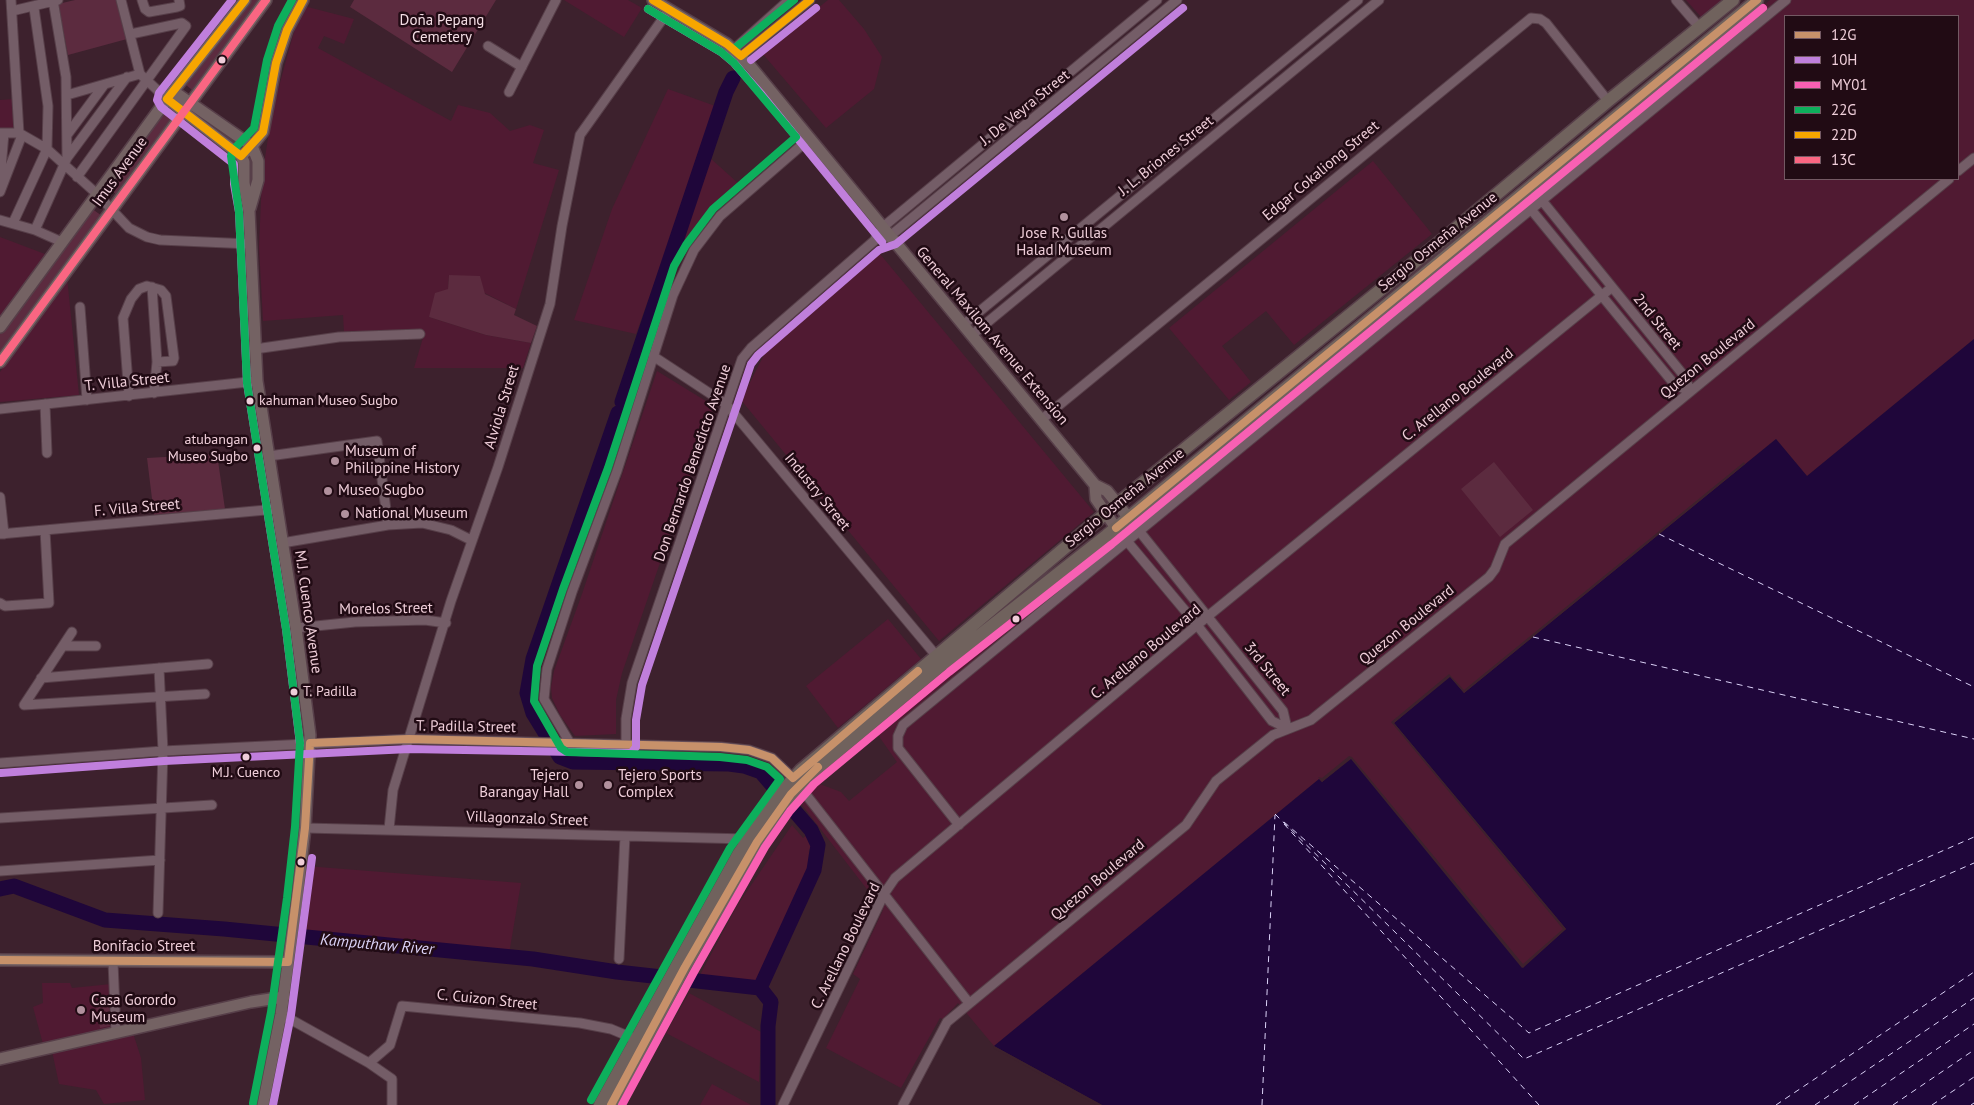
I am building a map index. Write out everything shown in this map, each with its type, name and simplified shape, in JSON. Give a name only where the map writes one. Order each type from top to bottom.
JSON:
[{"type":"highway","name":"Sergio Osmeña Avenue","points":[[681,965],[747,839],[787,791],[1118,503],[1442,240],[1608,101],[1733,0]]},
{"type":"highway","name":"Sergio Osmeña Avenue","points":[[939,660],[1116,528],[1758,0]]},
{"type":"highway","name":"Sergio Osmeña Avenue","points":[[600,1105],[636,1039],[787,791]]},
{"type":"highway","name":"Sergio Osmeña Avenue","points":[[611,1105],[670,984]]},
{"type":"main road","name":"Imus Avenue","points":[[0,327],[170,95],[245,0]]},
{"type":"main road","name":"Imus Avenue","points":[[0,362],[185,107],[266,0]]},
{"type":"main road","points":[[170,95],[241,156],[252,146],[262,132],[276,62],[287,30],[303,0]]},
{"type":"main road","name":"General Maxilom Avenue Extension","points":[[653,0],[737,53],[770,88],[1095,485],[1107,491],[1128,517]]},
{"type":"main road","points":[[185,107],[252,146]]},
{"type":"main road","name":"M.J. Cuenco Avenue","points":[[249,211],[258,180],[258,161],[252,146]]},
{"type":"main road","name":"M.J. Cuenco Avenue","points":[[241,156],[244,166],[244,182],[249,211],[257,381],[296,628],[310,744],[305,828],[284,997],[263,1105]]},
{"type":"main road","name":"General Maxilom Avenue Extension","points":[[1095,485],[1096,500],[1116,528]]},
{"type":"main road","name":"Bonifacio Street","points":[[0,960],[288,962]]},
{"type":"main road","points":[[0,1059],[251,1002],[284,997]]},
{"type":"street","points":[[0,192],[21,134],[11,0]]},
{"type":"street","points":[[12,11],[34,8],[54,0],[66,77],[66,161]]},
{"type":"street","points":[[121,0],[144,76],[158,89],[170,95]]},
{"type":"street","points":[[142,0],[145,10],[149,12],[180,6],[179,0]]},
{"type":"street","points":[[509,92],[556,0]]},
{"type":"street","points":[[737,53],[789,0]]},
{"type":"street","points":[[737,53],[810,0]]},
{"type":"street","name":"J. De Veyra Street","points":[[887,232],[1157,0]]},
{"type":"street","name":"J. De Veyra Street","points":[[887,232],[1056,100],[1177,0]]},
{"type":"street","name":"J. L. Briones Street","points":[[963,325],[1358,0]]},
{"type":"street","name":"J. L. Briones Street","points":[[972,335],[1379,0]]},
{"type":"street","points":[[1676,0],[1700,28]]},
{"type":"street","points":[[959,826],[898,748],[899,731],[988,654],[1140,533],[1541,200],[1786,0]]},
{"type":"street","points":[[13,223],[47,149],[48,106],[34,8]]},
{"type":"street","name":"Alviola Street","points":[[389,829],[391,797],[472,540],[498,467],[550,304],[562,226],[580,135],[670,10]]},
{"type":"street","name":"Edgar Cokaliong Street","points":[[1042,420],[1531,18],[1540,19],[1546,23],[1608,101]]},
{"type":"street","points":[[77,176],[144,76],[184,31],[186,24],[130,34]]},
{"type":"street","points":[[1710,39],[1721,53]]},
{"type":"street","points":[[488,46],[522,67]]},
{"type":"street","points":[[67,95],[127,77],[144,76]]},
{"type":"street","points":[[35,230],[66,161],[127,77]]},
{"type":"street","points":[[67,135],[104,85]]},
{"type":"street","points":[[1049,91],[1056,100]]},
{"type":"street","points":[[0,187],[2,133],[21,134],[66,161],[77,176],[129,228],[147,237],[160,240],[250,244]]},
{"type":"street","points":[[1191,137],[1199,148]]},
{"type":"street","points":[[570,743],[544,699],[547,669],[572,592],[617,471],[673,295],[694,250],[720,216],[810,138]]},
{"type":"street","points":[[1959,170],[1974,158]]},
{"type":"street","name":"Quezon Boulevard","points":[[904,1105],[948,1022],[1186,826],[1216,781],[1273,735],[1311,720],[1489,577],[1495,569],[1505,544],[1948,180]]},
{"type":"street","name":"2nd Street","points":[[1531,187],[1685,377],[1690,391]]},
{"type":"street","name":"2nd Street","points":[[1520,196],[1675,385],[1690,391]]},
{"type":"street","points":[[1102,210],[1110,220]]},
{"type":"street","points":[[0,220],[35,230],[62,242]]},
{"type":"street","name":"Don Bernardo Benedicto Avenue","points":[[626,745],[626,719],[632,684],[740,364],[751,348],[874,241],[887,232]]},
{"type":"street","points":[[128,396],[123,318],[131,299],[139,290],[147,286],[161,290],[166,296],[174,358],[173,361],[156,362]]},
{"type":"street","points":[[152,287],[156,362],[154,392]]},
{"type":"street","name":"C. Arellano Boulevard","points":[[782,1105],[884,894],[895,878],[1197,625],[1611,288]]},
{"type":"street","points":[[80,306],[87,400]]},
{"type":"street","points":[[256,349],[339,337],[420,334]]},
{"type":"street","name":"Industry Street","points":[[653,356],[726,404],[939,660]]},
{"type":"street","name":"T. Villa Street","points":[[0,409],[257,381]]},
{"type":"street","points":[[45,404],[47,453]]},
{"type":"street","points":[[269,456],[372,440],[377,441],[388,525]]},
{"type":"street","points":[[0,498],[2,534]]},
{"type":"street","name":"F. Villa Street","points":[[2,534],[277,509]]},
{"type":"street","name":"3rd Street","points":[[1128,517],[1283,712],[1287,728]]},
{"type":"street","points":[[282,543],[388,525],[434,524],[457,532],[472,540]]},
{"type":"street","name":"3rd Street","points":[[1116,528],[1197,625],[1272,720],[1287,728]]},
{"type":"street","points":[[0,603],[5,606],[50,603],[45,530]]},
{"type":"street","name":"Morelos Street","points":[[296,628],[355,622],[426,620],[446,623]]},
{"type":"street","points":[[72,632],[24,702],[26,706],[205,694]]},
{"type":"street","points":[[63,646],[96,646]]},
{"type":"street","points":[[41,678],[208,664]]},
{"type":"street","points":[[158,913],[163,751],[159,668]]},
{"type":"street","name":"T. Padilla Street","points":[[0,762],[163,751],[409,739],[721,746],[749,750],[772,758],[787,791],[884,894],[969,1003]]},
{"type":"street","points":[[0,818],[212,805]]},
{"type":"street","name":"Villagonzalo Street","points":[[305,828],[747,839]]},
{"type":"street","points":[[619,958],[626,836]]},
{"type":"street","points":[[0,871],[160,860]]},
{"type":"street","points":[[113,962],[116,1033]]},
{"type":"street","name":"C. Cuizon Street","points":[[369,1063],[390,1045],[402,1006],[580,1023],[611,1029],[636,1039]]},
{"type":"street","points":[[281,1014],[369,1063],[392,1079],[392,1105]]},
{"type":"shaded area","points":[[564,0],[628,0],[642,8],[624,37]]},
{"type":"shaded area","points":[[828,0],[839,0],[864,29],[882,57],[874,89],[826,128],[762,53]]},
{"type":"shaded area","points":[[1686,0],[1722,0],[1701,17]]},
{"type":"shaded area","points":[[1770,0],[1974,0],[1974,339],[1807,476],[1776,439],[1464,693],[1450,677],[1394,723],[1566,929],[1522,968],[1350,758],[1322,782],[1319,779],[994,1046],[958,1003],[943,1019],[940,1018],[901,1088],[826,1048],[860,979],[853,974],[883,910],[802,805],[817,783],[841,792],[849,801],[897,762],[878,735],[899,715]]},
{"type":"shaded area","points":[[304,6],[354,19],[344,44],[324,36],[318,48],[451,121],[458,105],[490,113],[510,131],[530,125],[544,130],[533,163],[559,170],[516,309],[449,275],[448,289],[429,317],[486,335],[531,343],[523,368],[414,368],[425,331],[344,332],[343,315],[263,321],[259,247],[262,177],[272,112],[293,35]]},
{"type":"shaded area","points":[[668,89],[718,107],[636,334],[574,320],[612,209]]},
{"type":"shaded area","points":[[14,99],[15,128],[0,129],[0,100]]},
{"type":"shaded area","points":[[709,157],[739,184],[682,248],[692,206]]},
{"type":"shaded area","points":[[1373,161],[1432,234],[1294,345],[1266,311],[1222,346],[1251,382],[1229,400],[1169,328]]},
{"type":"shaded area","points":[[0,237],[45,254],[0,318]]},
{"type":"shaded area","points":[[880,254],[1094,512],[939,641],[741,400],[765,353]]},
{"type":"shaded area","points":[[67,277],[79,395],[0,402],[0,372]]},
{"type":"shaded area","points":[[1974,339],[1974,1105],[1102,1105],[994,1046],[1319,779],[1322,782],[1351,758],[1523,968],[1566,929],[1394,723],[1450,676],[1464,693],[1776,439],[1807,476]]},
{"type":"shaded area","points":[[657,371],[714,406],[622,673],[616,700],[616,734],[575,736],[560,715],[552,698],[551,687],[554,671]]},
{"type":"shaded area","points":[[888,619],[921,659],[838,728],[806,686]]},
{"type":"shaded area","points":[[792,825],[803,838],[816,828],[822,838],[809,850],[808,869],[754,985],[700,975],[737,906]]},
{"type":"shaded area","points":[[306,866],[521,883],[509,954],[299,935]]},
{"type":"shaded area","points":[[42,983],[70,983],[72,988],[111,984],[111,1029],[43,1044],[33,1007],[43,1003]]},
{"type":"shaded area","points":[[689,993],[761,1032],[759,1082],[666,1033]]},
{"type":"shaded area","points":[[133,1033],[141,1058],[145,1100],[104,1104],[96,1090],[59,1084],[52,1051]]},
{"type":"shaded area","points":[[712,1084],[751,1105],[700,1105]]},
{"type":"green space","points":[[75,0],[118,0],[127,39],[68,55],[58,4]]},
{"type":"green space","points":[[245,0],[270,0],[196,93],[181,81]]},
{"type":"green space","name":"Doña Pepang Cemetery","points":[[354,0],[496,0],[452,72],[350,7]]},
{"type":"green space","points":[[162,105],[178,117],[120,197],[104,185]]},
{"type":"green space","points":[[88,206],[105,218],[0,362],[0,328]]},
{"type":"green space","points":[[449,275],[480,276],[485,294],[516,309],[514,315],[537,326],[531,343],[486,335],[429,317],[435,293],[448,289]]},
{"type":"green space","points":[[217,454],[225,509],[154,515],[147,458]]},
{"type":"green space","points":[[1494,462],[1533,510],[1500,537],[1461,489]]},
{"type":"green space","points":[[109,1001],[110,1026],[100,1028],[95,1002]]},
{"type":"pier","points":[[1744,462],[1745,464],[1464,693],[1450,677],[1394,723],[1566,929],[1522,968],[1351,759],[1322,782],[1318,777],[1322,778],[1349,756],[1352,757],[1523,964],[1563,929],[1391,722],[1449,674],[1464,690]]},
{"type":"pier","points":[[994,1046],[1102,1105],[1096,1105],[993,1048]]},
{"type":"waterway","points":[[622,402],[726,92],[733,78]]},
{"type":"waterway","points":[[618,413],[533,659],[527,693],[533,713],[560,757],[573,762],[729,764],[744,766],[761,772],[811,830],[818,845],[814,870],[760,988]]},
{"type":"waterway","name":"Kamputhaw River","points":[[0,889],[14,886],[105,920],[224,929],[533,959],[617,972],[760,988]]},
{"type":"waterway","points":[[760,988],[771,1002],[768,1026],[768,1105]]},
{"type":"ferry route","points":[[1659,534],[1974,687]]},
{"type":"ferry route","points":[[1533,637],[1974,739]]},
{"type":"ferry route","points":[[1275,814],[1524,1059],[1974,863]]},
{"type":"ferry route","points":[[1262,1105],[1275,815]]},
{"type":"ferry route","points":[[1284,822],[1529,1033],[1974,837]]},
{"type":"ferry route","points":[[1284,824],[1539,1105]]},
{"type":"ferry route","points":[[1776,1105],[1974,972]]},
{"type":"ferry route","points":[[1815,1105],[1974,998]]},
{"type":"ferry route","points":[[1854,1105],[1974,1024]]},
{"type":"ferry route","points":[[1893,1105],[1974,1050]]},
{"type":"ferry route","points":[[1932,1105],[1974,1077]]},
{"type":"transit line","name":"10H","points":[[232,0],[159,93],[157,100],[161,107],[234,164],[234,184],[239,212],[247,383],[286,629],[300,744]]},
{"type":"transit line","name":"22D","points":[[245,0],[167,99],[241,156],[263,132],[276,63],[287,30],[303,0]]},
{"type":"transit line","name":"13C","points":[[0,362],[266,0]]},
{"type":"transit line","name":"22G","points":[[253,1103],[271,1012],[287,898],[295,827],[300,743],[286,629],[247,383],[239,212],[231,156],[233,150],[254,128],[267,60],[278,26],[292,0]]},
{"type":"transit line","name":"22D","points":[[653,0],[727,44],[741,56],[810,0]]},
{"type":"transit line","name":"22G","points":[[735,48],[794,0]]},
{"type":"transit line","name":"12G","points":[[1116,528],[1757,0]]},
{"type":"transit line","name":"10H","points":[[751,60],[816,8]]},
{"type":"transit line","name":"10H","points":[[1,773],[164,761],[409,749],[631,753],[636,747],[636,720],[642,685],[751,364],[758,355],[879,250],[896,244],[1183,8]]},
{"type":"transit line","name":"MY01","points":[[622,1105],[694,972],[765,847],[790,811],[814,784],[949,672],[1112,544],[1763,8]]},
{"type":"transit line","name":"10H","points":[[648,9],[721,52],[734,63],[882,242]]},
{"type":"transit line","name":"22G","points":[[591,1100],[730,848],[780,779],[767,767],[747,760],[720,757],[567,752],[561,748],[534,701],[537,666],[563,589],[608,468],[674,266],[686,245],[713,209],[796,137],[734,63],[721,52],[648,9]]},
{"type":"transit line","name":"12G","points":[[0,960],[288,962],[305,828],[310,743],[409,739],[721,747],[749,750],[772,758],[793,778],[918,671]]},
{"type":"transit line","name":"12G","points":[[611,1105],[685,967],[757,842],[791,794],[818,767]]},
{"type":"transit line","name":"10H","points":[[273,1105],[291,1015],[312,858]]},
{"type":"place","name":"Jose R. Gullas Halad Museum","points":[[1064,217]]},
{"type":"place","name":"kahuman Museo Sugbo","points":[[250,401]]},
{"type":"place","name":"atubangan Museo Sugbo","points":[[257,448]]},
{"type":"place","name":"Museum of Philippine History","points":[[335,461]]},
{"type":"place","name":"Museo Sugbo","points":[[328,491]]},
{"type":"place","name":"National Museum","points":[[345,514]]},
{"type":"place","name":"T. Padilla","points":[[294,692]]},
{"type":"place","name":"M.J. Cuenco","points":[[246,757]]},
{"type":"place","name":"Tejero Barangay Hall","points":[[579,785]]},
{"type":"place","name":"Tejero Sports Complex","points":[[608,785]]},
{"type":"place","name":"Casa Gorordo Museum","points":[[81,1010]]}]
